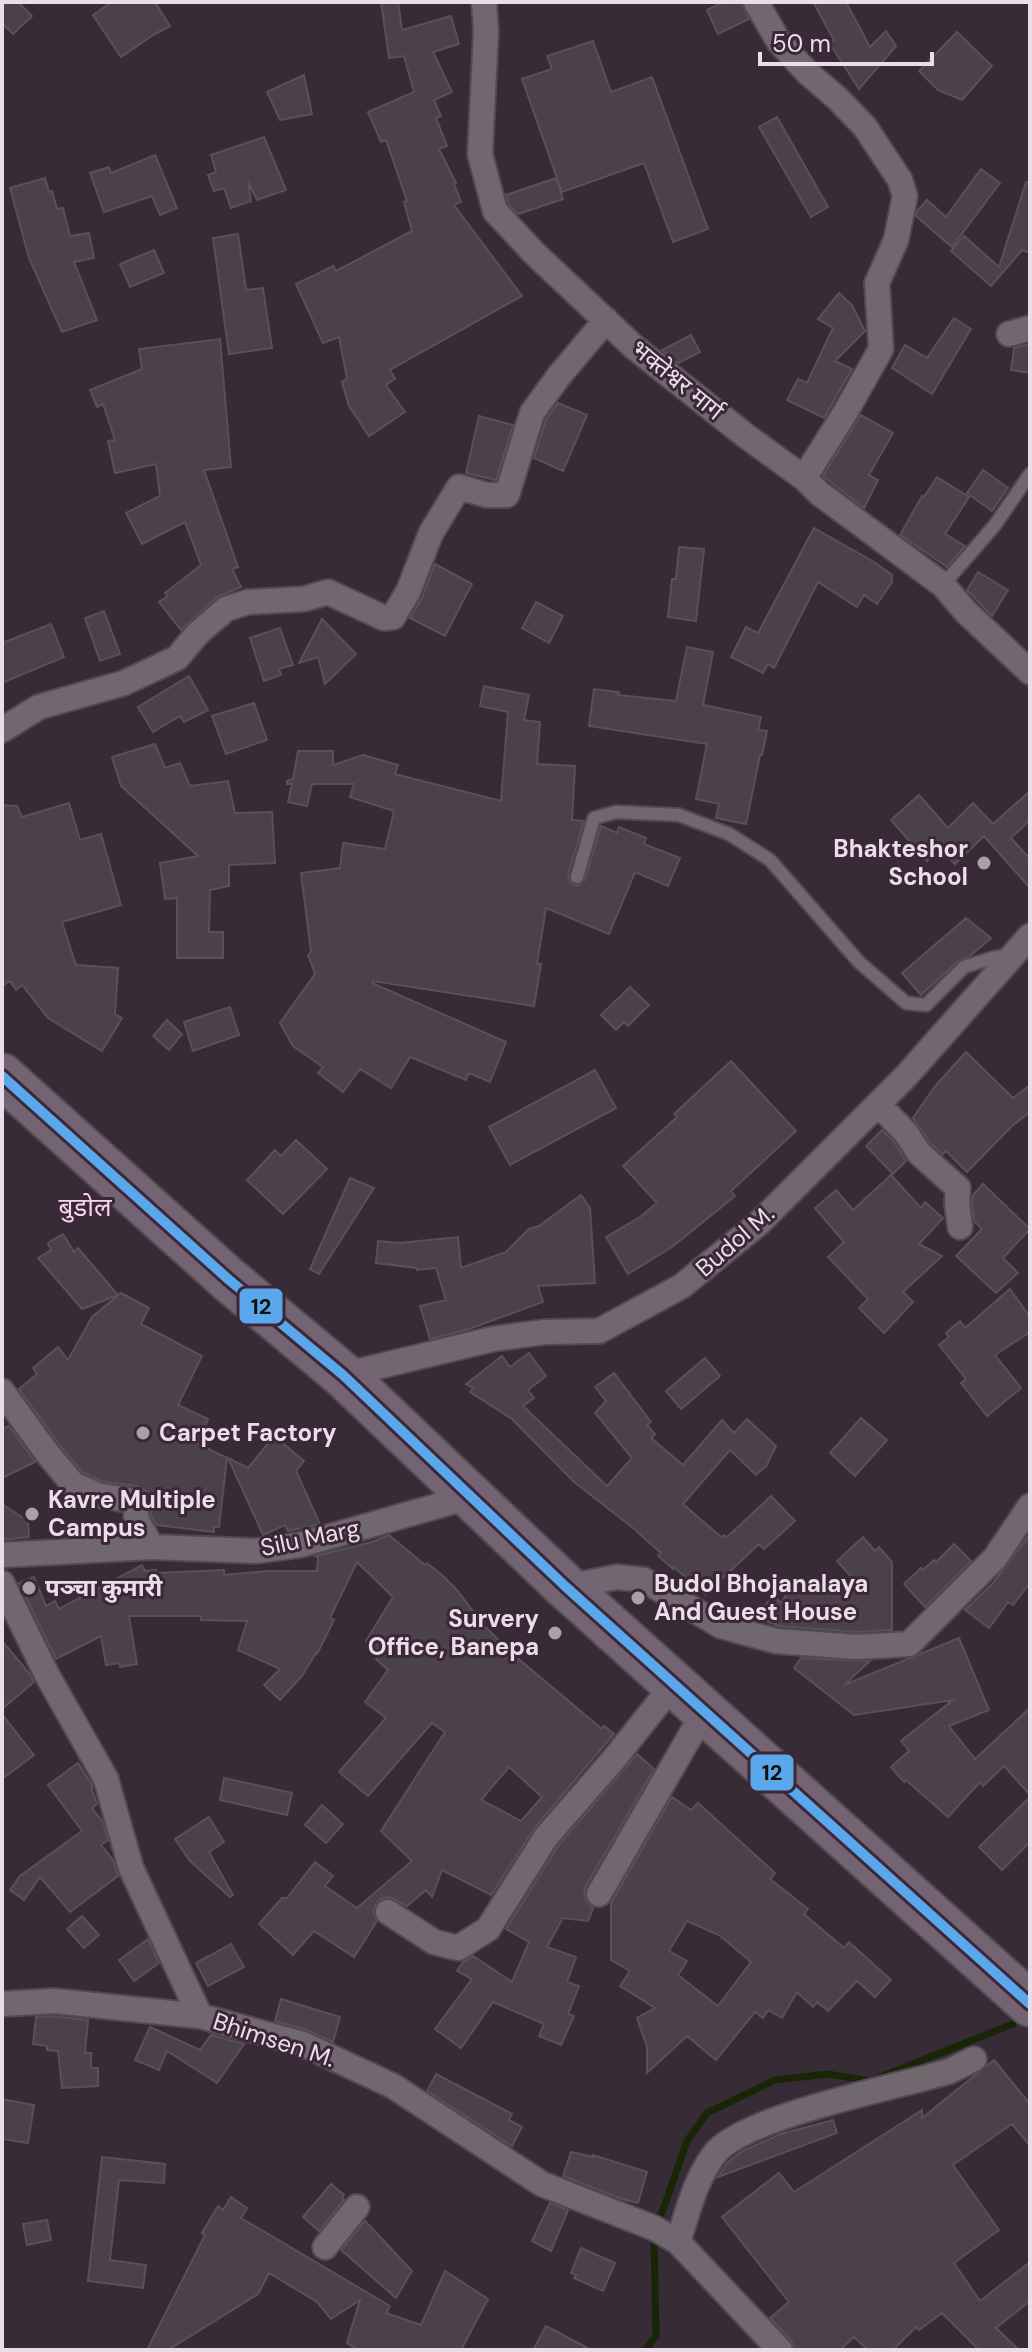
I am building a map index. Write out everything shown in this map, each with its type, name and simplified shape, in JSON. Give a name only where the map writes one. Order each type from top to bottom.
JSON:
[{"type":"highway","points":[[2,1076],[228,1279],[343,1375],[566,1587],[1030,2004]]},
{"type":"street","name":"भक्तेश्वर मार्ग","points":[[484,2],[486,31],[480,154],[495,211],[534,253],[659,367],[804,478],[819,493],[943,585],[966,612],[1030,672]]},
{"type":"street","points":[[756,2],[779,42],[865,127],[900,180],[905,196],[896,240],[877,283],[881,349],[804,478]]},
{"type":"street","points":[[2,730],[39,707],[124,683],[177,658],[198,633],[226,609],[248,602],[304,599],[328,592],[384,618],[393,617],[408,592],[431,533],[459,487],[487,495],[507,495],[532,413],[606,320]]},
{"type":"street","name":"Budol M.","points":[[343,1375],[493,1339],[545,1332],[599,1331],[682,1286],[759,1223],[907,1075],[1030,936]]},
{"type":"street","points":[[878,1104],[906,1133],[919,1153],[958,1188],[960,1227]]},
{"type":"street","points":[[2,1391],[73,1484],[97,1495],[134,1501],[137,1521],[152,1547]]},
{"type":"street","name":"Silu Marg","points":[[2,1555],[152,1547],[256,1551],[300,1545],[469,1497]]},
{"type":"street","points":[[566,1587],[617,1577],[644,1580],[721,1626],[776,1641],[857,1647],[909,1644],[995,1558],[1030,1506]]},
{"type":"street","name":"Bhimsen M.","points":[[2,1583],[47,1675],[106,1779],[131,1868],[200,2016],[303,2044],[393,2086],[542,2184],[654,2228],[678,2242],[780,2350]]},
{"type":"street","points":[[599,1894],[689,1699]]},
{"type":"street","points":[[388,1912],[434,1942],[458,1948],[476,1938],[488,1929],[546,1837],[614,1759],[689,1699]]},
{"type":"street","points":[[2,2004],[54,2001],[200,2016]]},
{"type":"street","points":[[678,2242],[693,2195],[708,2163],[733,2138],[776,2120],[950,2071],[974,2059]]},
{"type":"street","points":[[325,2247],[357,2207]]},
{"type":"lane","points":[[943,585],[995,525],[1030,474]]},
{"type":"lane","points":[[577,877],[594,818],[616,812],[679,815],[729,834],[770,860],[859,962],[906,1003],[926,1005],[964,967],[1013,955]]},
{"type":"building","points":[[2,2],[18,2],[32,16],[13,34],[2,23]]},
{"type":"building","points":[[112,2],[155,2],[170,26],[121,57],[93,15]]},
{"type":"building","points":[[381,2],[398,2],[402,30],[451,16],[459,44],[433,52],[452,92],[434,100],[441,116],[436,118],[447,146],[439,149],[456,183],[461,202],[454,205],[522,296],[390,370],[395,379],[386,385],[405,412],[369,436],[349,406],[342,382],[347,378],[339,337],[323,343],[296,284],[333,266],[336,271],[412,231],[404,202],[407,201],[386,140],[381,142],[368,112],[414,92],[404,56],[389,58]]},
{"type":"building","points":[[724,2],[741,2],[749,19],[718,34],[707,10]]},
{"type":"building","points":[[813,2],[846,2],[870,47],[886,31],[896,46],[859,89],[830,44],[834,40]]},
{"type":"building","points":[[957,32],[992,66],[962,100],[938,90],[919,71]]},
{"type":"building","points":[[593,41],[611,92],[652,77],[708,229],[673,242],[644,163],[562,192],[522,79],[552,69],[547,56]]},
{"type":"building","points":[[304,75],[312,114],[280,120],[267,92]]},
{"type":"building","points":[[777,117],[828,207],[811,217],[759,127]]},
{"type":"building","points":[[264,137],[286,190],[257,200],[248,182],[251,201],[231,208],[224,188],[214,191],[208,175],[216,172],[211,155]]},
{"type":"building","points":[[155,155],[177,208],[160,215],[152,196],[104,212],[90,173],[109,167],[111,173]]},
{"type":"building","points":[[981,169],[1000,183],[952,247],[916,216],[917,211],[927,200],[946,217]]},
{"type":"building","points":[[45,178],[57,209],[63,208],[70,236],[89,233],[94,258],[74,262],[97,320],[62,332],[29,258],[10,188]]},
{"type":"building","points":[[556,178],[563,199],[518,214],[509,204],[506,195]]},
{"type":"building","points":[[1026,182],[1030,182],[1030,253],[1022,250],[991,286],[951,251],[964,236],[999,267]]},
{"type":"building","points":[[238,234],[246,290],[263,288],[272,348],[229,354],[213,238]]},
{"type":"building","points":[[154,250],[164,273],[130,287],[120,264]]},
{"type":"building","points":[[839,293],[852,305],[865,331],[835,361],[852,369],[824,418],[787,400],[798,379],[807,383],[833,328],[818,319]]},
{"type":"building","points":[[954,318],[971,329],[932,394],[892,368],[905,345],[927,358]]},
{"type":"building","points":[[691,335],[700,352],[678,363],[662,350]]},
{"type":"building","points":[[220,339],[231,467],[204,470],[238,567],[232,569],[241,587],[217,597],[181,630],[159,602],[168,596],[165,593],[201,565],[185,522],[142,544],[126,513],[160,496],[156,464],[115,473],[108,441],[115,440],[103,404],[97,407],[90,390],[142,369],[139,349]]},
{"type":"building","points":[[1030,344],[1030,373],[1011,370],[1014,348]]},
{"type":"building","points":[[558,403],[587,415],[563,471],[534,458],[546,420]]},
{"type":"building","points":[[861,415],[893,433],[869,475],[878,480],[864,508],[823,476]]},
{"type":"building","points":[[479,416],[513,425],[496,480],[466,473]]},
{"type":"building","points":[[983,470],[1008,488],[992,511],[967,493]]},
{"type":"building","points":[[937,477],[969,497],[945,534],[965,546],[947,567],[900,535],[922,496]]},
{"type":"building","points":[[814,528],[874,562],[892,575],[892,582],[877,604],[864,595],[857,607],[818,582],[774,668],[768,664],[763,673],[731,657],[746,627],[758,633]]},
{"type":"building","points":[[679,547],[704,549],[696,621],[668,617]]},
{"type":"building","points":[[435,564],[472,584],[445,636],[410,618],[422,598]]},
{"type":"building","points":[[978,572],[1008,590],[992,616],[967,590]]},
{"type":"building","points":[[536,602],[563,616],[549,643],[522,628]]},
{"type":"building","points":[[104,611],[120,654],[100,661],[85,618]]},
{"type":"building","points":[[322,619],[356,654],[325,684],[318,657],[299,663]]},
{"type":"building","points":[[51,624],[64,657],[2,683],[2,643]]},
{"type":"building","points":[[280,628],[293,665],[279,669],[281,675],[264,681],[250,638]]},
{"type":"building","points":[[687,647],[713,652],[703,705],[761,717],[758,730],[767,731],[746,824],[716,818],[719,804],[696,799],[707,744],[589,726],[594,689],[619,692],[618,695],[676,701]]},
{"type":"building","points":[[189,676],[208,710],[184,722],[180,716],[153,732],[138,707]]},
{"type":"building","points":[[484,686],[529,695],[524,720],[540,722],[537,764],[575,766],[572,820],[584,821],[568,874],[571,884],[578,886],[585,880],[601,826],[617,833],[619,827],[646,838],[644,844],[680,858],[668,886],[635,872],[609,934],[546,908],[534,1006],[373,981],[506,1042],[490,1082],[469,1073],[466,1080],[410,1057],[391,1088],[360,1069],[343,1092],[318,1073],[323,1067],[293,1046],[280,1023],[315,974],[308,955],[311,952],[301,873],[340,868],[343,843],[385,849],[394,811],[350,797],[354,784],[312,784],[307,806],[288,802],[292,784],[287,784],[287,781],[293,779],[298,751],[333,751],[333,765],[363,755],[398,765],[395,774],[501,801],[508,712],[480,706]]},
{"type":"building","points":[[254,703],[267,740],[226,754],[212,716]]},
{"type":"building","points":[[155,744],[165,768],[180,763],[190,786],[228,781],[235,813],[272,812],[275,863],[229,865],[229,886],[210,890],[209,932],[223,932],[223,958],[177,958],[177,898],[165,899],[160,863],[198,856],[121,786],[112,757]]},
{"type":"building","points":[[1030,791],[1030,820],[1011,838],[1030,859],[1030,888],[984,836],[955,864],[940,849],[927,861],[891,820],[919,795],[948,828],[973,803],[993,824]]},
{"type":"building","points":[[69,803],[80,840],[101,834],[121,905],[62,922],[76,965],[118,968],[115,1014],[122,1018],[102,1051],[48,1018],[22,985],[16,990],[10,981],[2,986],[2,805],[17,806],[22,817]]},
{"type":"building","points":[[966,918],[991,938],[970,956],[958,961],[921,995],[902,973]]},
{"type":"building","points":[[630,987],[649,1005],[628,1026],[624,1022],[616,1030],[601,1015]]},
{"type":"building","points":[[230,1007],[239,1035],[193,1051],[184,1022]]},
{"type":"building","points":[[167,1020],[182,1034],[169,1050],[153,1036]]},
{"type":"building","points":[[966,1052],[1013,1098],[1030,1085],[1030,1112],[967,1172],[946,1151],[943,1154],[930,1143],[913,1118],[935,1086]]},
{"type":"building","points":[[731,1061],[796,1131],[731,1191],[735,1196],[672,1247],[628,1274],[606,1237],[657,1203],[623,1166],[677,1117],[674,1114]]},
{"type":"building","points":[[595,1070],[616,1108],[510,1165],[489,1127]]},
{"type":"building","points":[[882,1130],[906,1161],[893,1174],[866,1146]]},
{"type":"building","points":[[296,1140],[327,1169],[283,1214],[247,1180],[275,1150],[281,1156]]},
{"type":"building","points":[[891,1175],[921,1208],[925,1202],[943,1218],[919,1244],[942,1256],[903,1292],[913,1302],[884,1333],[859,1308],[868,1299],[828,1257],[844,1242],[815,1208],[836,1190],[853,1210]]},
{"type":"building","points":[[350,1178],[374,1188],[319,1274],[310,1269]]},
{"type":"building","points":[[983,1184],[1030,1229],[1003,1258],[1018,1273],[996,1293],[956,1256],[982,1229],[974,1221],[972,1203],[973,1195]]},
{"type":"building","points":[[581,1195],[590,1208],[595,1283],[538,1286],[543,1302],[469,1329],[430,1339],[420,1306],[446,1300],[436,1268],[417,1270],[376,1263],[378,1241],[399,1243],[458,1237],[461,1268],[506,1252],[529,1229],[539,1226]]},
{"type":"building","points":[[63,1234],[74,1252],[78,1248],[118,1295],[82,1309],[38,1258],[51,1250],[48,1243]]},
{"type":"building","points":[[1010,1289],[1030,1317],[1030,1332],[995,1355],[1021,1388],[987,1416],[961,1383],[966,1379],[939,1345],[949,1337],[946,1333],[960,1321],[965,1328]]},
{"type":"building","points":[[121,1293],[149,1308],[141,1324],[202,1356],[178,1405],[208,1419],[197,1443],[227,1458],[219,1527],[214,1527],[214,1532],[157,1525],[151,1516],[148,1492],[136,1486],[101,1481],[82,1472],[19,1389],[37,1374],[33,1368],[58,1347],[68,1360],[92,1317]]},
{"type":"building","points":[[529,1353],[546,1376],[528,1390],[534,1398],[523,1406],[607,1486],[632,1458],[595,1413],[606,1401],[595,1387],[614,1373],[651,1422],[647,1425],[655,1434],[651,1438],[683,1465],[722,1420],[734,1433],[747,1419],[776,1446],[767,1465],[756,1475],[730,1450],[683,1504],[721,1537],[724,1535],[726,1538],[771,1496],[795,1521],[764,1549],[759,1544],[705,1595],[658,1556],[661,1553],[633,1528],[573,1481],[512,1419],[470,1392],[473,1388],[466,1384],[502,1356],[510,1367]]},
{"type":"building","points":[[705,1358],[720,1376],[681,1409],[666,1391]]},
{"type":"building","points":[[861,1418],[887,1440],[855,1476],[830,1453]]},
{"type":"building","points":[[9,1426],[35,1462],[2,1478],[2,1429]]},
{"type":"building","points":[[274,1436],[304,1461],[296,1471],[320,1524],[288,1531],[285,1525],[263,1535],[228,1458],[248,1468]]},
{"type":"building","points":[[2,1504],[28,1521],[29,1537],[2,1540]]},
{"type":"building","points":[[1030,1534],[1030,1583],[1013,1605],[1008,1602],[989,1628],[965,1610],[993,1583]]},
{"type":"building","points":[[389,1535],[425,1565],[427,1563],[457,1590],[484,1626],[521,1661],[602,1729],[604,1726],[614,1734],[535,1827],[491,1895],[442,1870],[432,1897],[426,1890],[407,1906],[390,1897],[376,1903],[373,1912],[377,1921],[354,1957],[314,1931],[293,1955],[259,1924],[282,1898],[287,1898],[315,1862],[333,1876],[325,1886],[357,1908],[412,1861],[381,1831],[445,1732],[432,1723],[368,1796],[339,1772],[386,1718],[365,1702],[388,1670],[376,1659],[382,1653],[366,1641],[393,1597],[357,1562],[330,1618],[334,1620],[317,1654],[280,1700],[264,1685],[280,1669],[238,1650],[247,1621],[201,1620],[201,1616],[129,1616],[137,1664],[120,1667],[119,1663],[106,1665],[101,1636],[56,1659],[19,1583],[34,1577],[46,1606],[55,1601],[59,1609],[142,1565],[145,1571],[156,1570],[157,1573],[224,1570],[224,1575],[317,1571],[318,1557],[315,1556]],"holes":[[[509,1767],[542,1797],[521,1821],[481,1800]]]},
{"type":"building","points":[[863,1537],[875,1551],[879,1547],[892,1562],[892,1630],[857,1632],[779,1626],[755,1617],[773,1596],[782,1603],[792,1581],[811,1590],[864,1591],[837,1561]]},
{"type":"building","points":[[954,1544],[971,1561],[925,1607],[904,1584],[921,1568],[923,1570],[934,1560],[936,1562]]},
{"type":"building","points":[[959,1638],[989,1710],[949,1726],[975,1759],[1030,1708],[1030,1795],[1004,1766],[983,1786],[980,1782],[948,1817],[906,1780],[904,1782],[891,1767],[909,1751],[901,1741],[953,1700],[854,1715],[794,1668],[801,1658],[870,1661],[844,1685]]},
{"type":"building","points":[[2,1641],[34,1682],[2,1709]]},
{"type":"building","points":[[2,1714],[34,1755],[2,1779]]},
{"type":"building","points":[[637,1754],[654,1769],[586,1886],[586,1901],[593,1908],[588,1921],[563,1918],[547,1947],[576,1957],[567,1982],[579,1986],[568,2014],[574,2016],[561,2045],[539,2036],[544,2024],[493,2002],[461,2048],[435,2029],[472,1979],[457,1971],[463,1962],[473,1956],[512,1982],[529,1942],[506,1929],[558,1846]]},
{"type":"building","points":[[78,1763],[92,1785],[97,1804],[92,1808],[103,1822],[108,1840],[101,1845],[113,1860],[118,1876],[70,1912],[40,1877],[24,1900],[10,1890],[20,1876],[82,1831],[48,1785]]},
{"type":"building","points":[[224,1778],[292,1793],[287,1815],[220,1800]]},
{"type":"building","points":[[672,1797],[691,1810],[698,1803],[775,1873],[770,1879],[808,1909],[804,1914],[844,1948],[849,1942],[891,1980],[875,1997],[857,1981],[828,2011],[817,2002],[813,2007],[797,1992],[782,2018],[768,2010],[763,2018],[755,2012],[716,2060],[687,2036],[647,2073],[647,2047],[637,2018],[655,2008],[620,1986],[630,1971],[611,1960],[611,1903]],"holes":[[[687,1921],[719,1935],[751,1962],[718,2006],[678,1975],[687,1961],[669,1951]]]},
{"type":"building","points":[[1030,1797],[1030,1842],[1002,1870],[979,1847]]},
{"type":"building","points":[[322,1805],[343,1824],[326,1843],[305,1825]]},
{"type":"building","points":[[209,1817],[224,1842],[209,1852],[233,1895],[230,1897],[190,1861],[175,1839]]},
{"type":"building","points":[[82,1916],[99,1935],[84,1948],[67,1929]]},
{"type":"building","points":[[148,1939],[159,1963],[134,1981],[119,1960]]},
{"type":"building","points":[[231,1944],[244,1967],[208,1986],[196,1963]]},
{"type":"building","points":[[281,1999],[340,2017],[333,2042],[307,2030],[275,2021]]},
{"type":"building","points":[[36,2017],[88,2020],[85,2053],[91,2053],[91,2068],[98,2068],[98,2086],[62,2088],[58,2051],[33,2044]]},
{"type":"building","points":[[150,2027],[200,2050],[211,2035],[244,2044],[217,2083],[167,2051],[159,2070],[135,2060]]},
{"type":"building","points":[[994,2060],[1030,2104],[1030,2146],[1012,2124],[953,2165],[999,2230],[954,2263],[980,2301],[1030,2262],[1030,2301],[996,2328],[1019,2350],[979,2350],[942,2313],[919,2330],[916,2327],[893,2350],[868,2350],[854,2337],[840,2350],[795,2350],[791,2340],[770,2318],[789,2302],[722,2217],[779,2173],[794,2192],[922,2110],[922,2118]]},
{"type":"building","points":[[436,2074],[512,2114],[509,2120],[522,2127],[512,2146],[427,2091]]},
{"type":"building","points":[[2,2099],[34,2105],[28,2143],[2,2139]]},
{"type":"building","points":[[833,2120],[837,2133],[718,2177],[728,2162],[742,2151],[781,2134]]},
{"type":"building","points":[[571,2152],[593,2155],[647,2172],[638,2203],[563,2176]]},
{"type":"building","points":[[102,2157],[165,2164],[164,2183],[119,2180],[110,2260],[146,2265],[143,2288],[88,2281]]},
{"type":"building","points":[[331,2184],[344,2195],[344,2200],[319,2231],[303,2217]]},
{"type":"building","points":[[231,2197],[247,2208],[241,2218],[390,2306],[386,2313],[421,2325],[445,2271],[488,2299],[461,2350],[359,2350],[347,2343],[360,2300],[331,2319],[317,2302],[269,2273],[258,2294],[168,2350],[147,2350],[205,2235],[202,2233],[218,2206],[223,2210]]},
{"type":"building","points":[[550,2203],[568,2210],[551,2251],[532,2241]]},
{"type":"building","points":[[47,2220],[51,2240],[27,2245],[23,2224]]},
{"type":"building","points":[[365,2221],[412,2271],[396,2298],[341,2250]]},
{"type":"building","points":[[581,2248],[615,2263],[603,2291],[574,2278],[576,2275],[571,2273]]},
{"type":"building","points":[[546,2326],[591,2350],[533,2350]]},
{"type":"waterway","points":[[656,2224],[687,2141],[707,2113],[775,2080],[828,2074],[870,2081],[1013,2024]]},
{"type":"waterway","points":[[645,2350],[656,2336],[654,2236]]},
{"type":"transit line","name":"12","points":[[2,1076],[228,1279],[343,1375],[566,1587],[1030,2004]]},
{"type":"place","name":"Bhakteshor School","points":[[984,863]]},
{"type":"place","name":"Carpet Factory","points":[[143,1433]]},
{"type":"place","name":"Kavre Multiple Campus","points":[[32,1514]]},
{"type":"place","name":"पञ्चा कुमारी","points":[[29,1588]]},
{"type":"place","name":"Budol Bhojanalaya And Guest House","points":[[638,1598]]},
{"type":"place","name":"Survery Office, Banepa","points":[[555,1633]]},
{"type":"district","name":"बुडोल","points":[[85,1207]]}]
